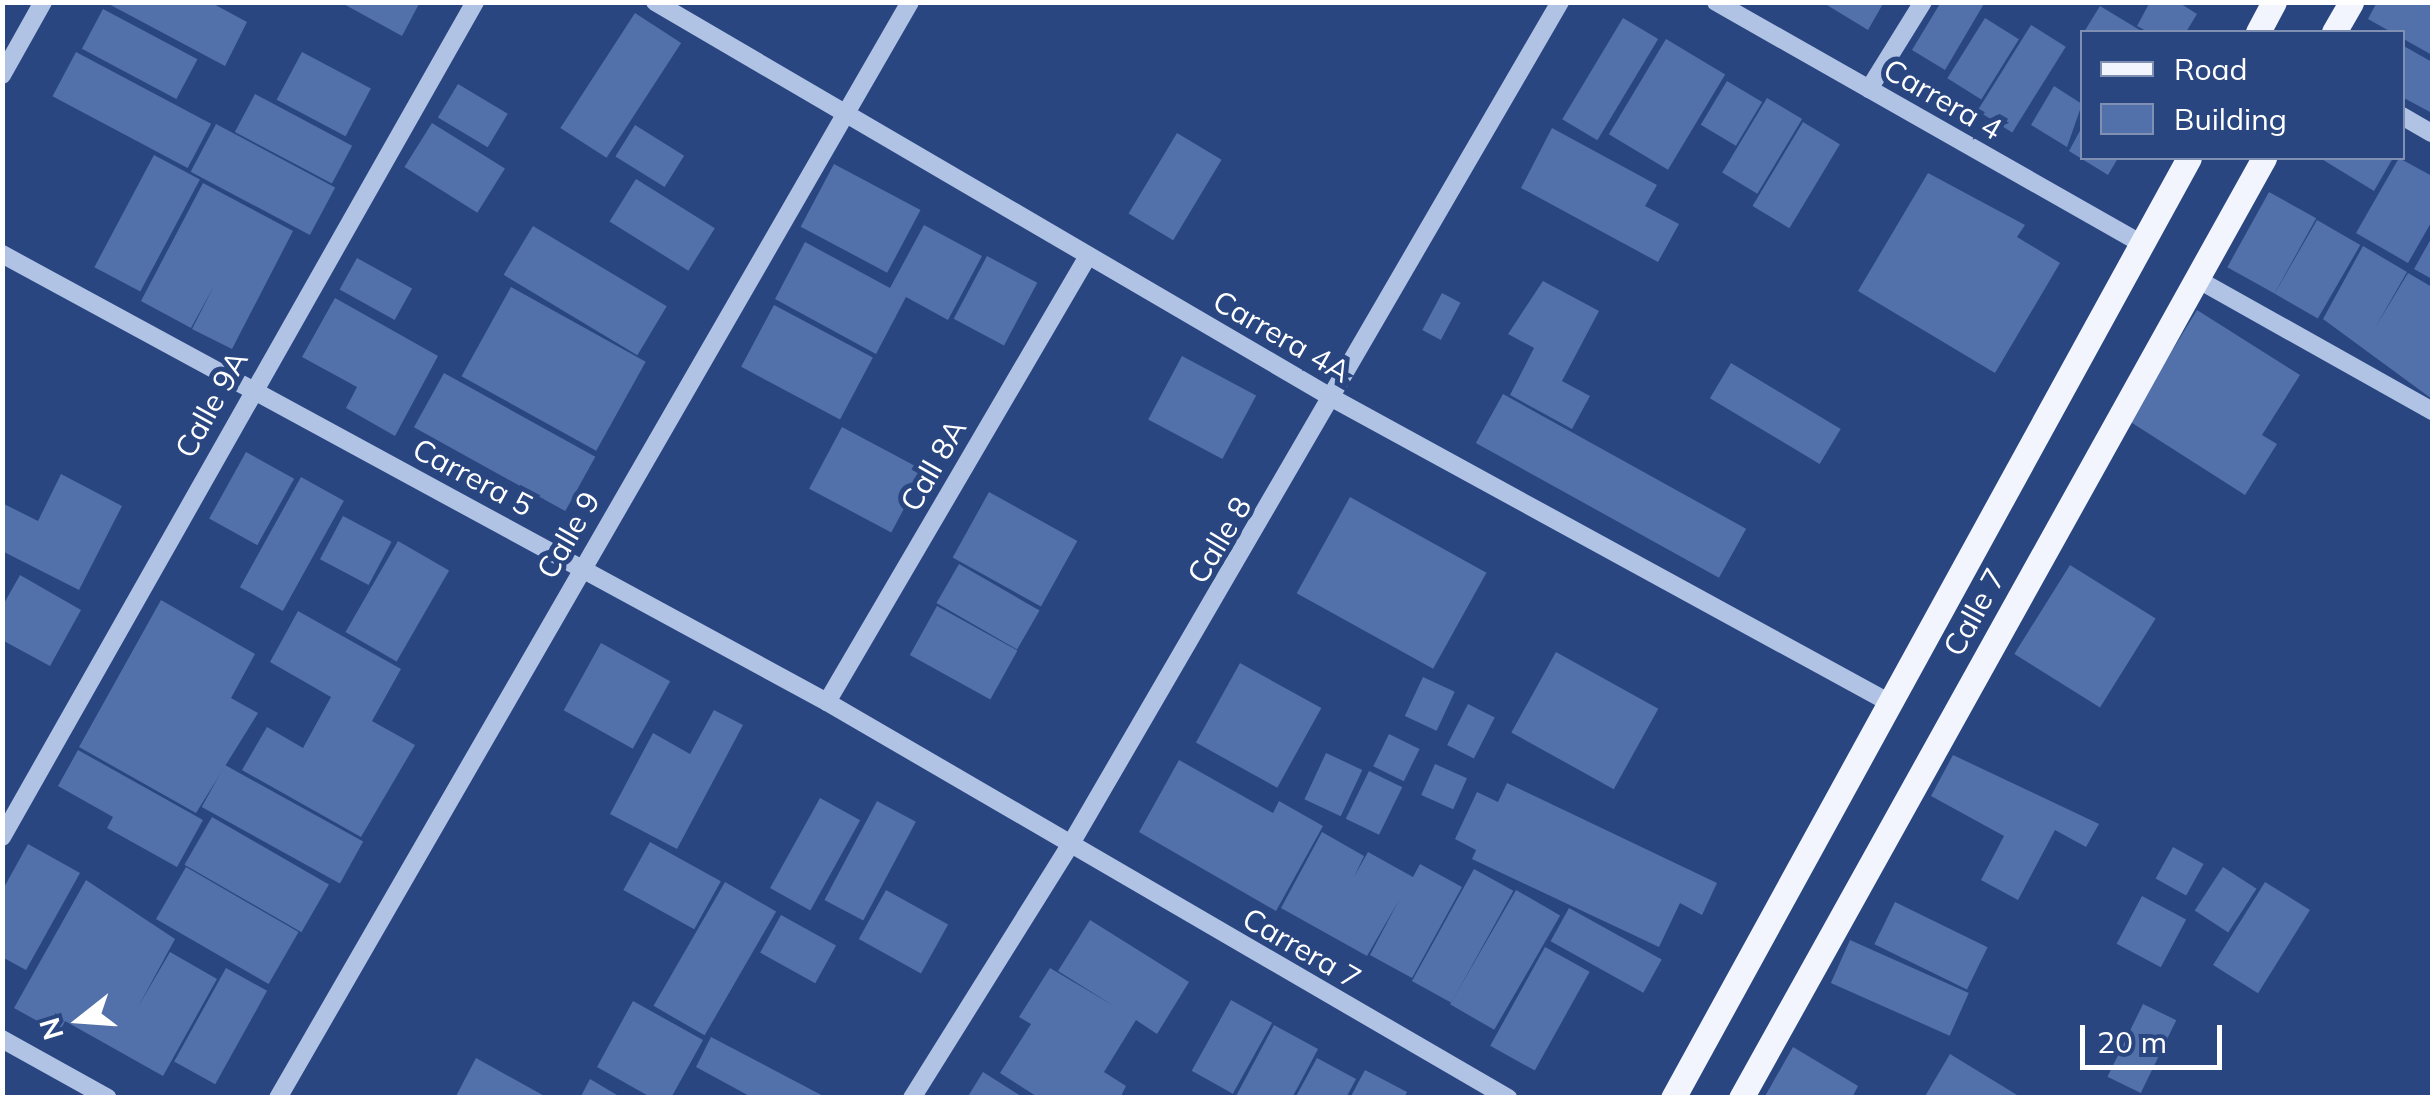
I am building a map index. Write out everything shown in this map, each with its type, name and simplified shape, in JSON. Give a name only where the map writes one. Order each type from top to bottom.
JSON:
[{"type":"main road","points":[[2259,30],[2274,2]]},
{"type":"main road","points":[[2335,30],[2351,2]]},
{"type":"main road","name":"Calle 7","points":[[1673,1098],[2188,160]]},
{"type":"main road","name":"Calle 7","points":[[1741,1098],[2263,160]]},
{"type":"street","points":[[2,76],[43,2]]},
{"type":"street","name":"Calle 9A","points":[[2,837],[250,389],[474,2]]},
{"type":"street","name":"Carrera 4A","points":[[654,2],[1334,399],[1890,703]]},
{"type":"street","name":"Calle 9","points":[[278,1098],[581,566],[848,116],[910,2]]},
{"type":"street","name":"Calle 8","points":[[912,1098],[1070,847],[1334,399],[1560,2]]},
{"type":"street","name":"Carrera 4","points":[[1716,2],[2142,244]]},
{"type":"street","points":[[1869,89],[1923,2]]},
{"type":"street","points":[[2405,118],[2432,133]]},
{"type":"street","name":"Carrera 5","points":[[2,254],[827,702],[1070,847]]},
{"type":"street","name":"Call 8A","points":[[827,702],[1088,256]]},
{"type":"street","points":[[2197,278],[2432,411]]},
{"type":"street","name":"Carrera 7","points":[[1070,847],[1508,1098]]},
{"type":"street","points":[[2,1039],[108,1098]]},
{"type":"building","points":[[105,2],[210,2],[247,22],[225,66]]},
{"type":"building","points":[[340,2],[420,2],[402,36]]},
{"type":"building","points":[[1822,2],[1884,2],[1868,30]]},
{"type":"building","points":[[1941,2],[1985,2],[1945,70],[1912,50]]},
{"type":"building","points":[[2150,2],[2178,2],[2197,14],[2187,30],[2144,30],[2137,26]]},
{"type":"building","points":[[2377,2],[2432,5],[2432,55],[2405,40],[2405,30],[2388,30],[2368,19]]},
{"type":"building","points":[[2100,6],[2140,30],[2085,30]]},
{"type":"building","points":[[103,9],[197,59],[176,99],[82,49]]},
{"type":"building","points":[[635,13],[681,43],[607,158],[560,128]]},
{"type":"building","points":[[1623,18],[1658,39],[1597,140],[1562,119]]},
{"type":"building","points":[[1985,18],[2019,39],[1981,99],[1947,78]]},
{"type":"building","points":[[2031,25],[2066,47],[2012,132],[1977,111]]},
{"type":"building","points":[[1666,39],[1725,75],[1668,170],[1609,134]]},
{"type":"building","points":[[2405,47],[2432,62],[2432,113],[2405,99]]},
{"type":"building","points":[[76,52],[211,124],[188,168],[53,96]]},
{"type":"building","points":[[302,52],[371,89],[346,136],[277,100]]},
{"type":"building","points":[[1727,81],[1762,102],[1736,146],[1701,125]]},
{"type":"building","points":[[458,84],[508,114],[488,147],[438,117]]},
{"type":"building","points":[[2054,86],[2080,103],[2067,147],[2031,125]]},
{"type":"building","points":[[255,94],[352,146],[332,184],[235,132]]},
{"type":"building","points":[[1767,98],[1802,119],[1757,194],[1722,173]]},
{"type":"building","points":[[1803,122],[1840,144],[1789,228],[1753,206]]},
{"type":"building","points":[[432,123],[505,169],[477,213],[404,167]]},
{"type":"building","points":[[216,124],[335,187],[310,235],[191,172]]},
{"type":"building","points":[[635,125],[684,156],[665,187],[615,156]]},
{"type":"building","points":[[1552,128],[1657,185],[1645,206],[1679,224],[1658,262],[1521,188]]},
{"type":"building","points":[[2080,131],[2080,158],[2069,151]]},
{"type":"building","points":[[1177,133],[1222,160],[1173,240],[1129,214]]},
{"type":"building","points":[[154,155],[200,179],[140,292],[94,267]]},
{"type":"building","points":[[2084,160],[2117,160],[2108,175]]},
{"type":"building","points":[[2323,160],[2392,160],[2374,191]]},
{"type":"building","points":[[2398,160],[2432,176],[2432,221],[2408,263],[2356,233]]},
{"type":"building","points":[[834,164],[921,210],[887,273],[801,227]]},
{"type":"building","points":[[1928,173],[2025,225],[2017,237],[2060,263],[1995,373],[1858,291]]},
{"type":"building","points":[[636,179],[715,228],[688,271],[610,221]]},
{"type":"building","points":[[203,183],[293,231],[232,349],[192,329],[214,286],[191,328],[141,301]]},
{"type":"building","points":[[2269,192],[2316,218],[2275,293],[2227,267]]},
{"type":"building","points":[[2317,220],[2360,245],[2318,319],[2274,294]]},
{"type":"building","points":[[924,225],[982,256],[948,320],[906,297],[876,354],[775,299],[805,242],[890,288]]},
{"type":"building","points":[[533,226],[667,306],[637,355],[504,275]]},
{"type":"building","points":[[2432,237],[2432,279],[2414,269]]},
{"type":"building","points":[[2363,246],[2407,272],[2375,328],[2408,273],[2432,287],[2432,399],[2323,319]]},
{"type":"building","points":[[987,256],[1037,283],[1004,345],[954,319]]},
{"type":"building","points":[[357,258],[412,289],[395,320],[340,289]]},
{"type":"building","points":[[1543,281],[1599,311],[1562,381],[1590,396],[1572,429],[1510,395],[1534,348],[1508,334]]},
{"type":"building","points":[[511,287],[646,362],[596,451],[462,376]]},
{"type":"building","points":[[1442,293],[1461,303],[1441,340],[1422,330]]},
{"type":"building","points":[[335,298],[438,356],[395,436],[346,408],[357,387],[302,357]]},
{"type":"building","points":[[774,305],[873,358],[840,419],[741,367]]},
{"type":"building","points":[[2197,310],[2300,375],[2262,435],[2277,444],[2245,495],[2129,421]]},
{"type":"building","points":[[1182,356],[1256,395],[1222,459],[1148,420]]},
{"type":"building","points":[[1731,363],[1841,429],[1820,464],[1710,398]]},
{"type":"building","points":[[444,373],[595,457],[565,511],[414,427]]},
{"type":"building","points":[[1503,394],[1746,529],[1719,578],[1476,443]]},
{"type":"building","points":[[842,427],[924,471],[891,532],[809,489]]},
{"type":"building","points":[[246,452],[294,479],[257,545],[209,518]]},
{"type":"building","points":[[61,474],[122,506],[79,590],[2,551],[2,503],[38,521]]},
{"type":"building","points":[[301,477],[344,501],[283,611],[240,587]]},
{"type":"building","points":[[989,492],[1077,541],[1041,607],[953,558]]},
{"type":"building","points":[[1350,497],[1486,573],[1433,669],[1297,593]]},
{"type":"building","points":[[343,516],[392,542],[369,585],[320,559]]},
{"type":"building","points":[[398,541],[449,570],[397,661],[346,632]]},
{"type":"building","points":[[959,564],[1040,610],[1017,649],[936,603]]},
{"type":"building","points":[[2070,565],[2156,619],[2100,708],[2014,654]]},
{"type":"building","points":[[20,575],[81,610],[50,666],[2,640],[2,607]]},
{"type":"building","points":[[161,600],[255,654],[231,698],[258,713],[196,813],[79,747]]},
{"type":"building","points":[[937,606],[1017,651],[990,700],[910,655]]},
{"type":"building","points":[[298,611],[401,669],[372,721],[415,745],[361,837],[242,770],[267,727],[303,748],[331,697],[270,662]]},
{"type":"building","points":[[601,643],[670,681],[633,749],[564,710]]},
{"type":"building","points":[[1556,652],[1658,709],[1614,789],[1511,732]]},
{"type":"building","points":[[1240,663],[1321,708],[1277,788],[1196,743]]},
{"type":"building","points":[[1423,677],[1455,692],[1437,731],[1405,716]]},
{"type":"building","points":[[1468,704],[1495,718],[1474,759],[1447,745]]},
{"type":"building","points":[[714,710],[743,725],[677,849],[610,814],[653,733],[690,754]]},
{"type":"building","points":[[1389,734],[1420,749],[1404,781],[1373,766]]},
{"type":"building","points":[[78,750],[203,820],[177,867],[107,828],[113,817],[58,786]]},
{"type":"building","points":[[1326,753],[1362,770],[1341,816],[1304,799]]},
{"type":"building","points":[[1953,755],[2099,824],[2086,847],[2055,830],[2018,900],[1981,880],[2004,836],[1931,796]]},
{"type":"building","points":[[1179,760],[1273,813],[1279,801],[1323,826],[1276,911],[1139,832]]},
{"type":"building","points":[[1435,764],[1467,778],[1453,809],[1421,795]]},
{"type":"building","points":[[225,765],[363,842],[340,884],[202,807]]},
{"type":"building","points":[[1369,771],[1402,787],[1379,835],[1346,819]]},
{"type":"building","points":[[1507,783],[1717,883],[1702,915],[1680,903],[1659,947],[1472,859],[1476,850],[1455,839],[1477,792],[1498,802]]},
{"type":"building","points":[[820,798],[860,820],[810,910],[770,888]]},
{"type":"building","points":[[877,801],[916,822],[863,921],[824,900]]},
{"type":"building","points":[[212,817],[329,884],[301,932],[184,865]]},
{"type":"building","points":[[1322,832],[1364,856],[1354,877],[1368,852],[1413,877],[1420,864],[1462,887],[1412,978],[1370,955],[1399,900],[1367,956],[1281,908]]},
{"type":"building","points":[[650,842],[721,881],[694,929],[623,890]]},
{"type":"building","points":[[28,844],[80,873],[26,970],[2,957],[2,891]]},
{"type":"building","points":[[2173,847],[2204,864],[2186,895],[2156,878]]},
{"type":"building","points":[[186,867],[299,932],[269,984],[156,919]]},
{"type":"building","points":[[2223,867],[2257,889],[2228,932],[2195,911]]},
{"type":"building","points":[[1474,869],[1513,891],[1451,1003],[1412,981]]},
{"type":"building","points":[[86,880],[175,939],[138,1007],[170,952],[217,979],[163,1076],[65,1021],[59,1033],[14,1008]]},
{"type":"building","points":[[725,882],[776,911],[705,1035],[654,1006]]},
{"type":"building","points":[[2265,882],[2310,910],[2258,993],[2213,965]]},
{"type":"building","points":[[886,890],[948,924],[921,973],[859,939]]},
{"type":"building","points":[[1516,890],[1560,916],[1494,1030],[1450,1004]]},
{"type":"building","points":[[2142,896],[2186,919],[2161,967],[2117,944]]},
{"type":"building","points":[[1895,902],[1988,947],[1967,989],[1874,944]]},
{"type":"building","points":[[1569,908],[1662,959],[1643,993],[1551,941]]},
{"type":"building","points":[[781,915],[836,946],[815,983],[760,953]]},
{"type":"building","points":[[1090,920],[1189,982],[1157,1034],[1136,1020],[1104,1072],[1126,1086],[1120,1098],[1039,1098],[1000,1073],[1031,1024],[1019,1017],[1050,968],[1114,1006],[1058,971]]},
{"type":"building","points":[[1850,940],[1969,993],[1950,1036],[1831,983]]},
{"type":"building","points":[[1545,947],[1590,972],[1535,1071],[1490,1046]]},
{"type":"building","points":[[226,968],[267,991],[215,1084],[174,1062]]},
{"type":"building","points":[[1231,1000],[1272,1023],[1233,1094],[1192,1071]]},
{"type":"building","points":[[633,1001],[703,1040],[671,1098],[652,1098],[597,1067]]},
{"type":"building","points":[[2143,1004],[2176,1020],[2141,1093],[2107,1077]]},
{"type":"building","points":[[1274,1025],[1318,1049],[1292,1098],[1235,1098]]},
{"type":"building","points":[[711,1037],[827,1098],[753,1098],[696,1067]]},
{"type":"building","points":[[1793,1047],[1858,1086],[1852,1098],[1764,1098]]},
{"type":"building","points":[[1950,1054],[2022,1098],[1924,1098]]},
{"type":"building","points":[[476,1058],[548,1098],[455,1098]]},
{"type":"building","points":[[1317,1058],[1356,1079],[1346,1098],[1295,1098]]},
{"type":"building","points":[[1365,1070],[1407,1092],[1404,1098],[1350,1098]]},
{"type":"building","points":[[983,1072],[1024,1098],[967,1098]]},
{"type":"building","points":[[590,1079],[622,1098],[580,1098]]}]
